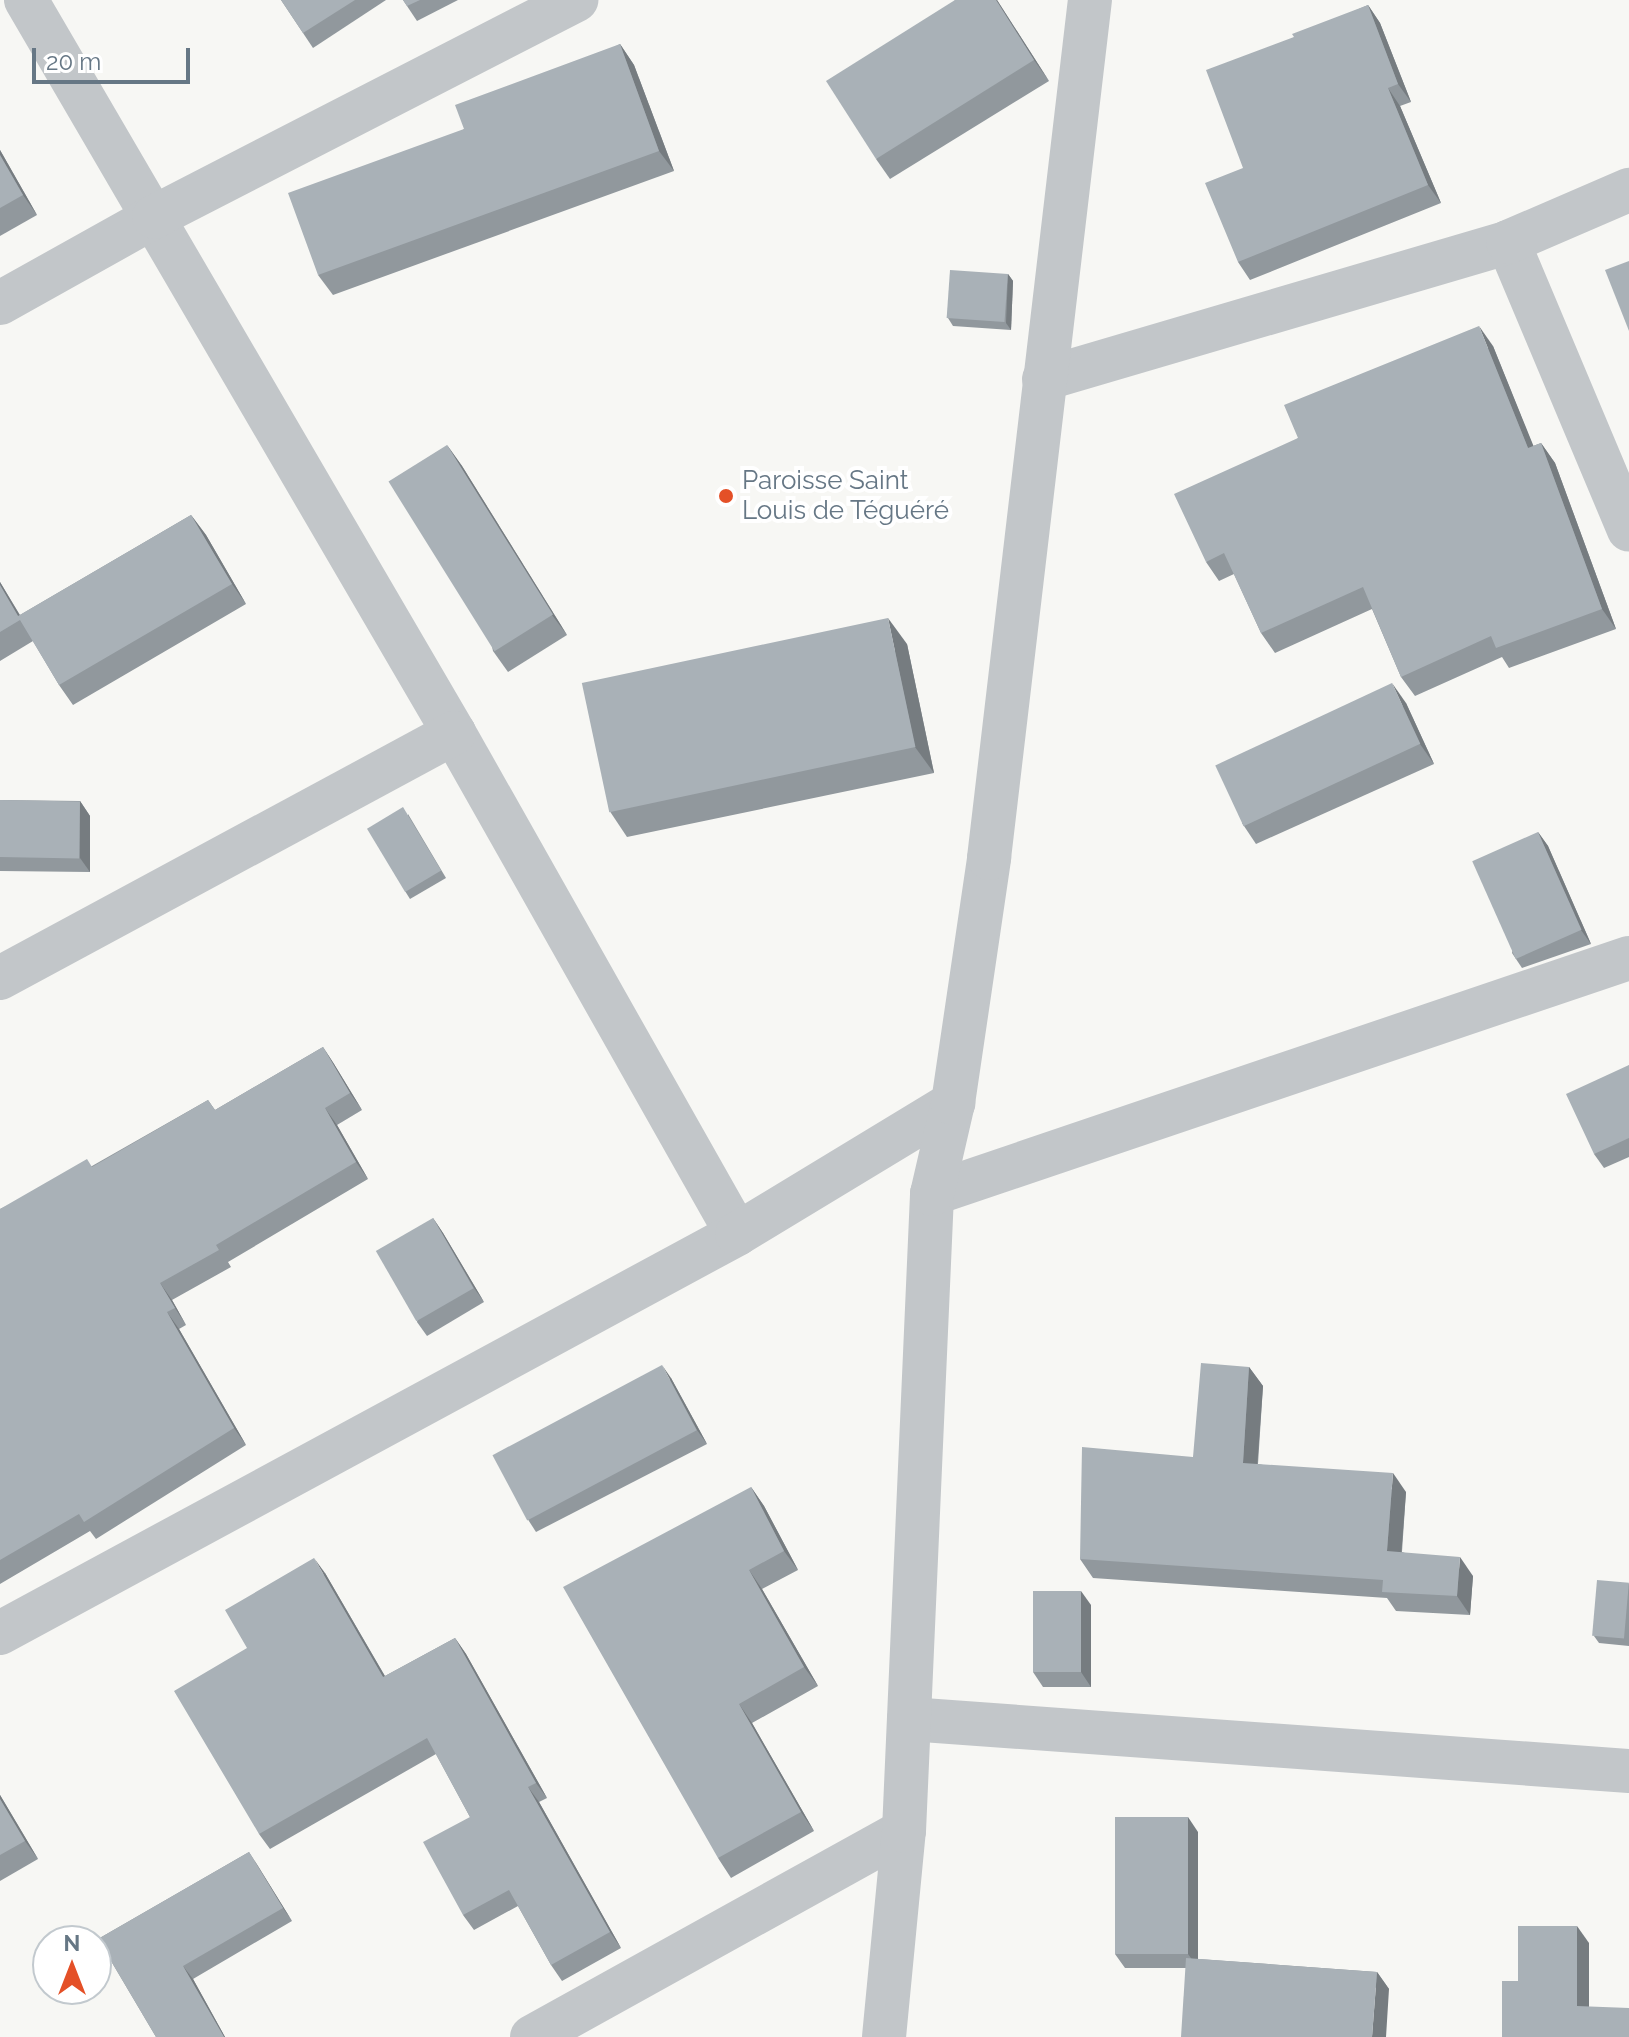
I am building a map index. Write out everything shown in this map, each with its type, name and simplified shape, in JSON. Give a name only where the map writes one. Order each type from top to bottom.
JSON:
[{"type":"street","points":[[26,0],[454,733],[737,1234]]},
{"type":"street","points":[[0,303],[154,217],[576,0]]},
{"type":"street","points":[[884,2037],[904,1831],[932,1194],[953,1103],[989,858],[1090,0]]},
{"type":"street","points":[[1044,379],[1508,242],[1629,190]]},
{"type":"street","points":[[1508,242],[1629,530]]},
{"type":"street","points":[[0,978],[454,733]]},
{"type":"street","points":[[932,1194],[1629,958]]},
{"type":"street","points":[[0,1633],[737,1234],[953,1103]]},
{"type":"street","points":[[909,1719],[1629,1771]]},
{"type":"street","points":[[532,2037],[904,1831]]},
{"type":"building","points":[[281,0],[355,0],[303,33]]},
{"type":"building","points":[[403,0],[420,0],[407,6]]},
{"type":"building","points":[[955,0],[996,0],[1034,60],[876,159],[826,81]]},
{"type":"building","points":[[1368,5],[1398,84],[1388,88],[1428,185],[1238,262],[1205,183],[1243,168],[1206,70]]},
{"type":"building","points":[[620,44],[659,151],[318,275],[288,193],[464,129],[455,105]]},
{"type":"building","points":[[0,155],[23,195],[0,208]]},
{"type":"building","points":[[1629,261],[1629,331],[1605,270]]},
{"type":"building","points":[[950,270],[1008,274],[1005,322],[947,318]]},
{"type":"building","points":[[1479,326],[1528,448],[1541,443],[1602,609],[1496,648],[1491,636],[1401,677],[1363,587],[1261,633],[1224,553],[1206,562],[1174,494],[1298,438],[1284,405]]},
{"type":"building","points":[[447,445],[553,615],[494,651],[388,482]]},
{"type":"building","points":[[191,515],[232,584],[59,685],[20,620],[0,632],[0,585],[18,616]]},
{"type":"building","points":[[888,618],[915,747],[609,812],[582,683]]},
{"type":"building","points":[[1392,683],[1420,744],[1244,826],[1215,765]]},
{"type":"building","points":[[0,800],[80,801],[79,858],[0,857]]},
{"type":"building","points":[[403,807],[441,870],[405,892],[367,829]]},
{"type":"building","points":[[1538,832],[1582,930],[1516,959],[1472,861]]},
{"type":"building","points":[[323,1047],[350,1093],[325,1108],[356,1162],[216,1245],[219,1250],[160,1283],[175,1308],[167,1312],[234,1428],[84,1522],[79,1514],[0,1560],[0,1209],[87,1159],[92,1167],[208,1100],[215,1110]]},
{"type":"building","points":[[1629,1065],[1629,1138],[1594,1154],[1566,1094]]},
{"type":"building","points":[[433,1218],[474,1288],[416,1321],[376,1251]]},
{"type":"building","points":[[1201,1363],[1249,1367],[1243,1463],[1393,1473],[1387,1551],[1460,1557],[1457,1596],[1382,1592],[1383,1580],[1080,1559],[1082,1447],[1193,1457]]},
{"type":"building","points":[[662,1365],[697,1430],[527,1520],[492,1455]]},
{"type":"building","points":[[751,1487],[784,1551],[749,1570],[804,1667],[739,1704],[801,1812],[718,1858],[563,1587]]},
{"type":"building","points":[[314,1558],[383,1677],[455,1638],[536,1783],[528,1787],[610,1932],[551,1965],[509,1890],[463,1915],[423,1842],[470,1817],[427,1738],[259,1834],[174,1691],[247,1648],[225,1610]]},
{"type":"building","points":[[1597,1580],[1629,1583],[1624,1639],[1592,1636]]},
{"type":"building","points":[[1033,1591],[1081,1591],[1081,1672],[1033,1672]]},
{"type":"building","points":[[0,1799],[25,1841],[0,1855]]},
{"type":"building","points":[[1115,1817],[1188,1817],[1188,1954],[1115,1954]]},
{"type":"building","points":[[249,1852],[283,1908],[183,1966],[224,2037],[156,2037],[112,1963],[112,1931]]},
{"type":"building","points":[[1518,1926],[1577,1926],[1577,2006],[1629,2008],[1629,2037],[1502,2037],[1502,1981],[1518,1981]]},
{"type":"building","points":[[1186,1958],[1377,1972],[1372,2037],[1181,2037]]},
{"type":"place","name":"Paroisse Saint Louis de Téguéré","points":[[726,496]]}]
